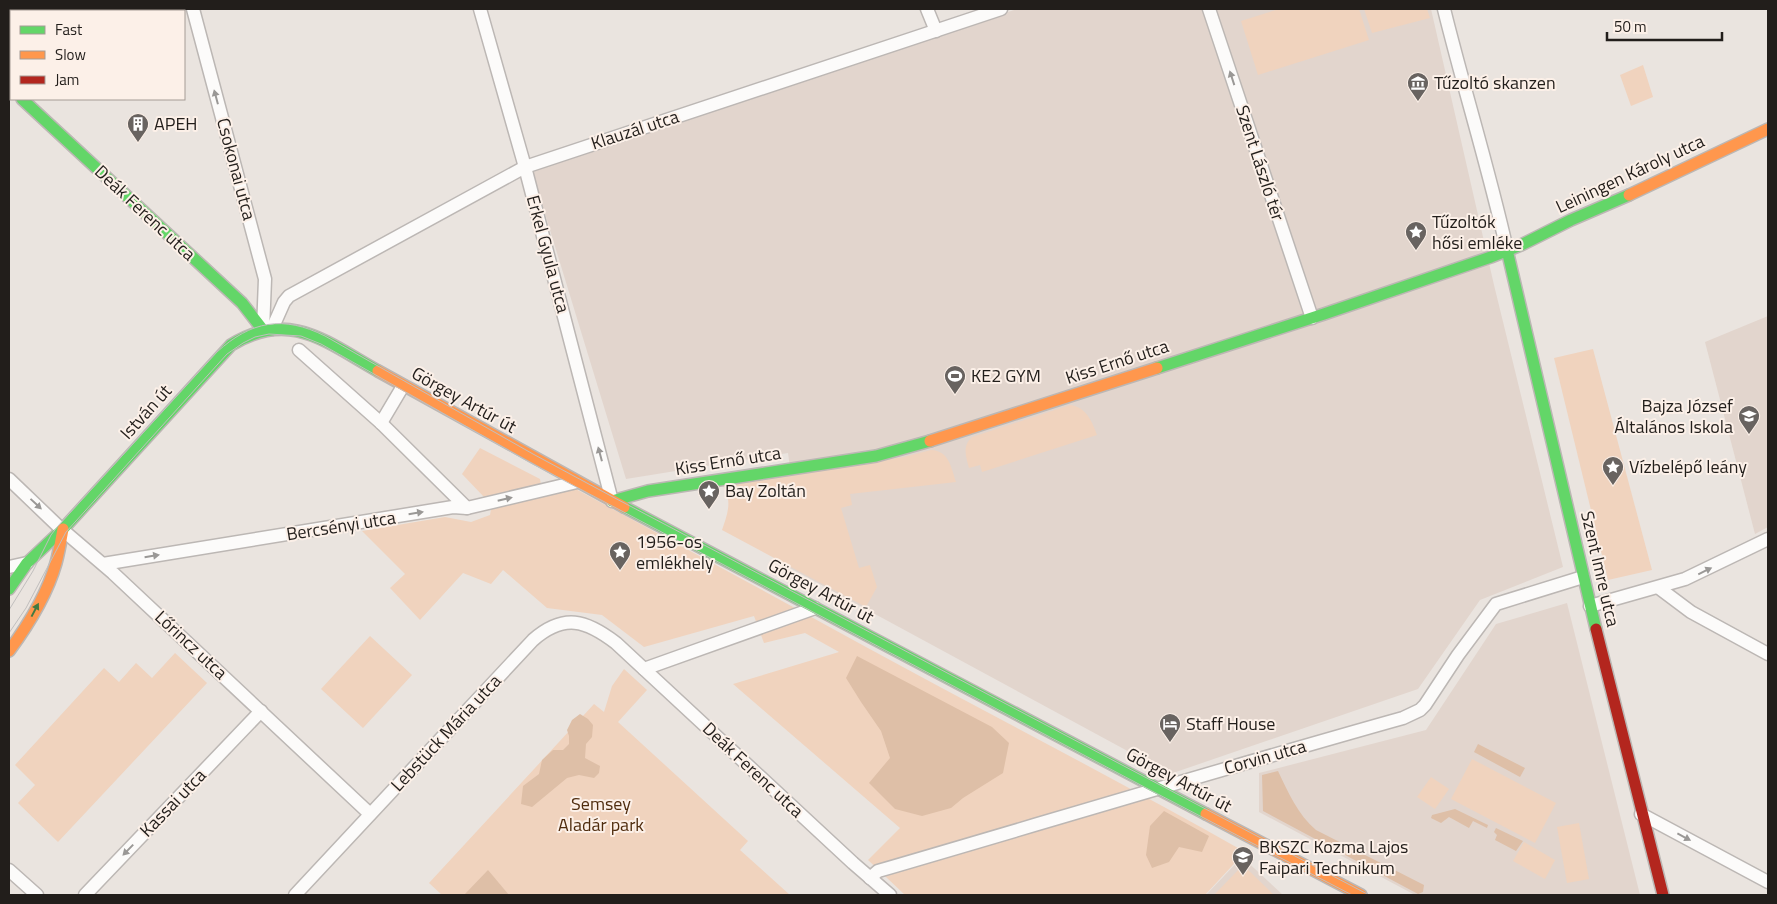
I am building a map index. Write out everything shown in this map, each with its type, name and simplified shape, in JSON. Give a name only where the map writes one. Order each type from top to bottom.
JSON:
[{"type":"street","name":"Csokonai utca","points":[[193,9],[265,279],[268,329]]},
{"type":"street","name":"Erkel Gyula utca","points":[[480,9],[525,166],[612,501]]},
{"type":"street","points":[[928,9],[936,31]]},
{"type":"street","name":"Klauzál utca","points":[[289,296],[525,166],[1001,9]]},
{"type":"street","name":"Szent László tér","points":[[1209,9],[1312,318]]},
{"type":"street","points":[[1444,9],[1486,161],[1506,250]]},
{"type":"street","name":"Deák Ferenc utca","points":[[23,100],[268,329]]},
{"type":"street","name":"Leiningen Károly utca","points":[[1506,250],[1641,190],[1768,129]]},
{"type":"street","name":"Kiss Ernő utca","points":[[612,501],[648,491],[876,456],[951,435],[1312,318],[1506,250]]},
{"type":"street","name":"Szent Imre utca","points":[[1506,250],[1550,429],[1590,606],[1663,895]]},
{"type":"street","points":[[265,279],[274,291],[289,296],[268,329]]},
{"type":"street","name":"Görgey Artúr út","points":[[268,329],[290,329],[315,336],[576,482],[1158,790],[1361,895]]},
{"type":"street","name":"István út","points":[[9,588],[28,563],[63,529],[224,352],[247,336],[268,329]]},
{"type":"street","points":[[299,350],[381,423],[468,508]]},
{"type":"street","points":[[381,423],[403,386]]},
{"type":"street","name":"Lőrincz utca","points":[[9,479],[104,564],[370,814]]},
{"type":"street","name":"Bercsényi utca","points":[[104,564],[453,507],[468,508],[576,482]]},
{"type":"street","points":[[9,651],[23,632],[55,567],[63,529]]},
{"type":"street","points":[[1590,606],[1659,588],[1693,576],[1768,539]]},
{"type":"street","points":[[9,567],[28,563]]},
{"type":"street","name":"Corvin utca","points":[[870,878],[878,871],[1158,790],[1214,771],[1403,718],[1420,710],[1425,705],[1458,655],[1496,604],[1583,577]]},
{"type":"street","points":[[1659,588],[1691,612],[1768,654]]},
{"type":"street","points":[[644,669],[815,608]]},
{"type":"street","name":"Lebstück Mária utca","points":[[295,895],[532,640],[542,632],[559,625],[582,623],[600,630],[616,643]]},
{"type":"street","name":"Deák Ferenc utca","points":[[616,643],[890,895]]},
{"type":"street","name":"Kassai utca","points":[[85,895],[261,711]]},
{"type":"street","points":[[1641,814],[1768,882]]},
{"type":"street","points":[[9,870],[37,895]]},
{"type":"shaded area","points":[[1017,9],[1431,9],[1494,285],[1563,567],[1480,600],[1418,689],[1170,774],[779,562],[798,525],[788,453],[626,479],[532,171]]},
{"type":"shaded area","name":"Bajza József Általános Iskola","points":[[1768,316],[1768,527],[1755,534],[1705,342]]},
{"type":"shaded area","points":[[1567,603],[1640,895],[1415,895],[1259,812],[1259,773],[1426,730],[1496,624]]},
{"type":"shaded area","points":[[857,656],[992,727],[1009,743],[1003,773],[963,798],[951,808],[922,816],[895,809],[869,783],[890,758],[881,731],[846,678]]},
{"type":"shaded area","points":[[580,714],[593,725],[592,737],[586,744],[585,758],[600,766],[599,773],[594,778],[579,775],[567,778],[532,807],[521,804],[523,786],[539,774],[542,760],[553,750],[563,750],[569,744],[567,730],[572,720]]},
{"type":"shaded area","points":[[1478,744],[1525,768],[1520,777],[1474,752]]},
{"type":"shaded area","points":[[1278,771],[1299,810],[1316,830],[1424,885],[1423,892],[1418,894],[1263,811],[1262,775]]},
{"type":"shaded area","points":[[1455,809],[1488,825],[1487,828],[1473,821],[1469,828],[1449,817],[1441,823],[1431,818],[1432,815]]},
{"type":"shaded area","points":[[1164,811],[1209,836],[1202,852],[1179,847],[1169,862],[1152,868],[1146,855],[1150,826]]},
{"type":"shaded area","points":[[1496,828],[1523,841],[1516,851],[1495,840],[1497,835],[1494,832]]},
{"type":"shaded area","name":"BKSZC Kozma Lajos Faipari Technikum","points":[[1242,857],[1283,895],[1206,895]]},
{"type":"shaded area","points":[[488,870],[509,895],[464,895]]},
{"type":"green space","points":[[1279,9],[1359,9],[1369,40],[1258,75],[1241,21]]},
{"type":"green space","points":[[1364,9],[1427,9],[1430,18],[1372,33]]},
{"type":"green space","points":[[1643,65],[1653,97],[1631,106],[1620,75]]},
{"type":"green space","points":[[1593,349],[1652,570],[1608,580],[1554,358]]},
{"type":"green space","points":[[1070,405],[1076,406],[1088,416],[1097,435],[982,472],[980,465],[969,468],[966,448],[972,437]]},
{"type":"green space","points":[[480,448],[540,479],[541,485],[484,497],[462,474]]},
{"type":"green space","points":[[931,450],[942,453],[946,457],[956,482],[850,494],[852,505],[841,508],[859,568],[870,565],[877,587],[866,607],[722,530],[728,503],[728,497],[723,486],[904,457]]},
{"type":"green space","points":[[572,487],[1245,852],[1205,895],[905,895],[868,860],[900,828],[733,684],[839,652],[805,633],[764,643],[754,616],[644,647],[602,615],[547,608],[503,570],[491,584],[463,573],[420,620],[390,588],[405,574],[362,531],[445,517],[471,522],[490,515],[491,509]]},
{"type":"green space","points":[[370,636],[412,675],[363,728],[321,689]]},
{"type":"green space","points":[[175,653],[207,683],[58,842],[18,803],[35,785],[15,765],[104,668],[119,682],[136,663],[152,678]]},
{"type":"green space","name":"Semsey Aladár park","points":[[624,669],[647,690],[618,722],[748,841],[740,850],[790,895],[442,895],[429,883],[594,704],[604,712],[612,686]]},
{"type":"green space","points":[[1472,759],[1556,803],[1535,843],[1451,799]]},
{"type":"green space","points":[[1431,777],[1449,789],[1435,809],[1417,797]]},
{"type":"green space","points":[[1579,823],[1589,879],[1567,883],[1557,827]]},
{"type":"green space","points":[[1524,842],[1555,860],[1545,879],[1513,861]]},
{"type":"green space","name":"BKSZC Kozma Lajos Faipari Technikum","points":[[1243,865],[1274,895],[1214,895]]},
{"type":"tram line","points":[[9,610],[33,571],[51,535],[58,526],[217,352],[242,333],[255,328],[268,324],[295,325],[325,336],[611,496],[1369,895]]},
{"type":"tram line","points":[[9,633],[26,608],[66,532],[227,354],[255,337],[269,334],[301,336],[321,344],[529,462],[1352,895]]},
{"type":"traffic: fast","points":[[23,100],[242,303],[263,330]]},
{"type":"traffic: fast","points":[[1157,368],[1491,257],[1629,195]]},
{"type":"traffic: fast","points":[[1507,250],[1596,629]]},
{"type":"traffic: fast","points":[[9,589],[27,563],[63,529],[231,345],[252,335],[272,330],[290,330],[324,341],[378,371]]},
{"type":"traffic: fast","points":[[612,501],[648,491],[876,456],[930,441]]},
{"type":"traffic: fast","points":[[624,507],[1206,814]]},
{"type":"traffic: slow","points":[[1629,195],[1768,129]]},
{"type":"traffic: slow","points":[[930,441],[1157,368]]},
{"type":"traffic: slow","points":[[378,371],[624,507]]},
{"type":"traffic: slow","points":[[9,651],[24,630],[48,586],[56,563],[63,529]]},
{"type":"traffic: slow","points":[[1206,814],[1361,895]]},
{"type":"traffic: jam","points":[[1596,629],[1663,895]]},
{"type":"place","name":"Tűzoltó skanzen","points":[[1418,102]]},
{"type":"place","name":"APEH","points":[[138,143]]},
{"type":"place","name":"Tűzoltók hősi emléke","points":[[1416,251]]},
{"type":"place","name":"KE2 GYM","points":[[955,395]]},
{"type":"place","name":"Bajza József Általános Iskola","points":[[1749,435]]},
{"type":"place","name":"Vízbelépő leány","points":[[1613,486]]},
{"type":"place","name":"Bay Zoltán","points":[[709,510]]},
{"type":"place","name":"1956-os emlékhely","points":[[620,571]]},
{"type":"place","name":"Staff House","points":[[1170,743]]},
{"type":"place","name":"BKSZC Kozma Lajos Faipari Technikum","points":[[1243,876]]}]
